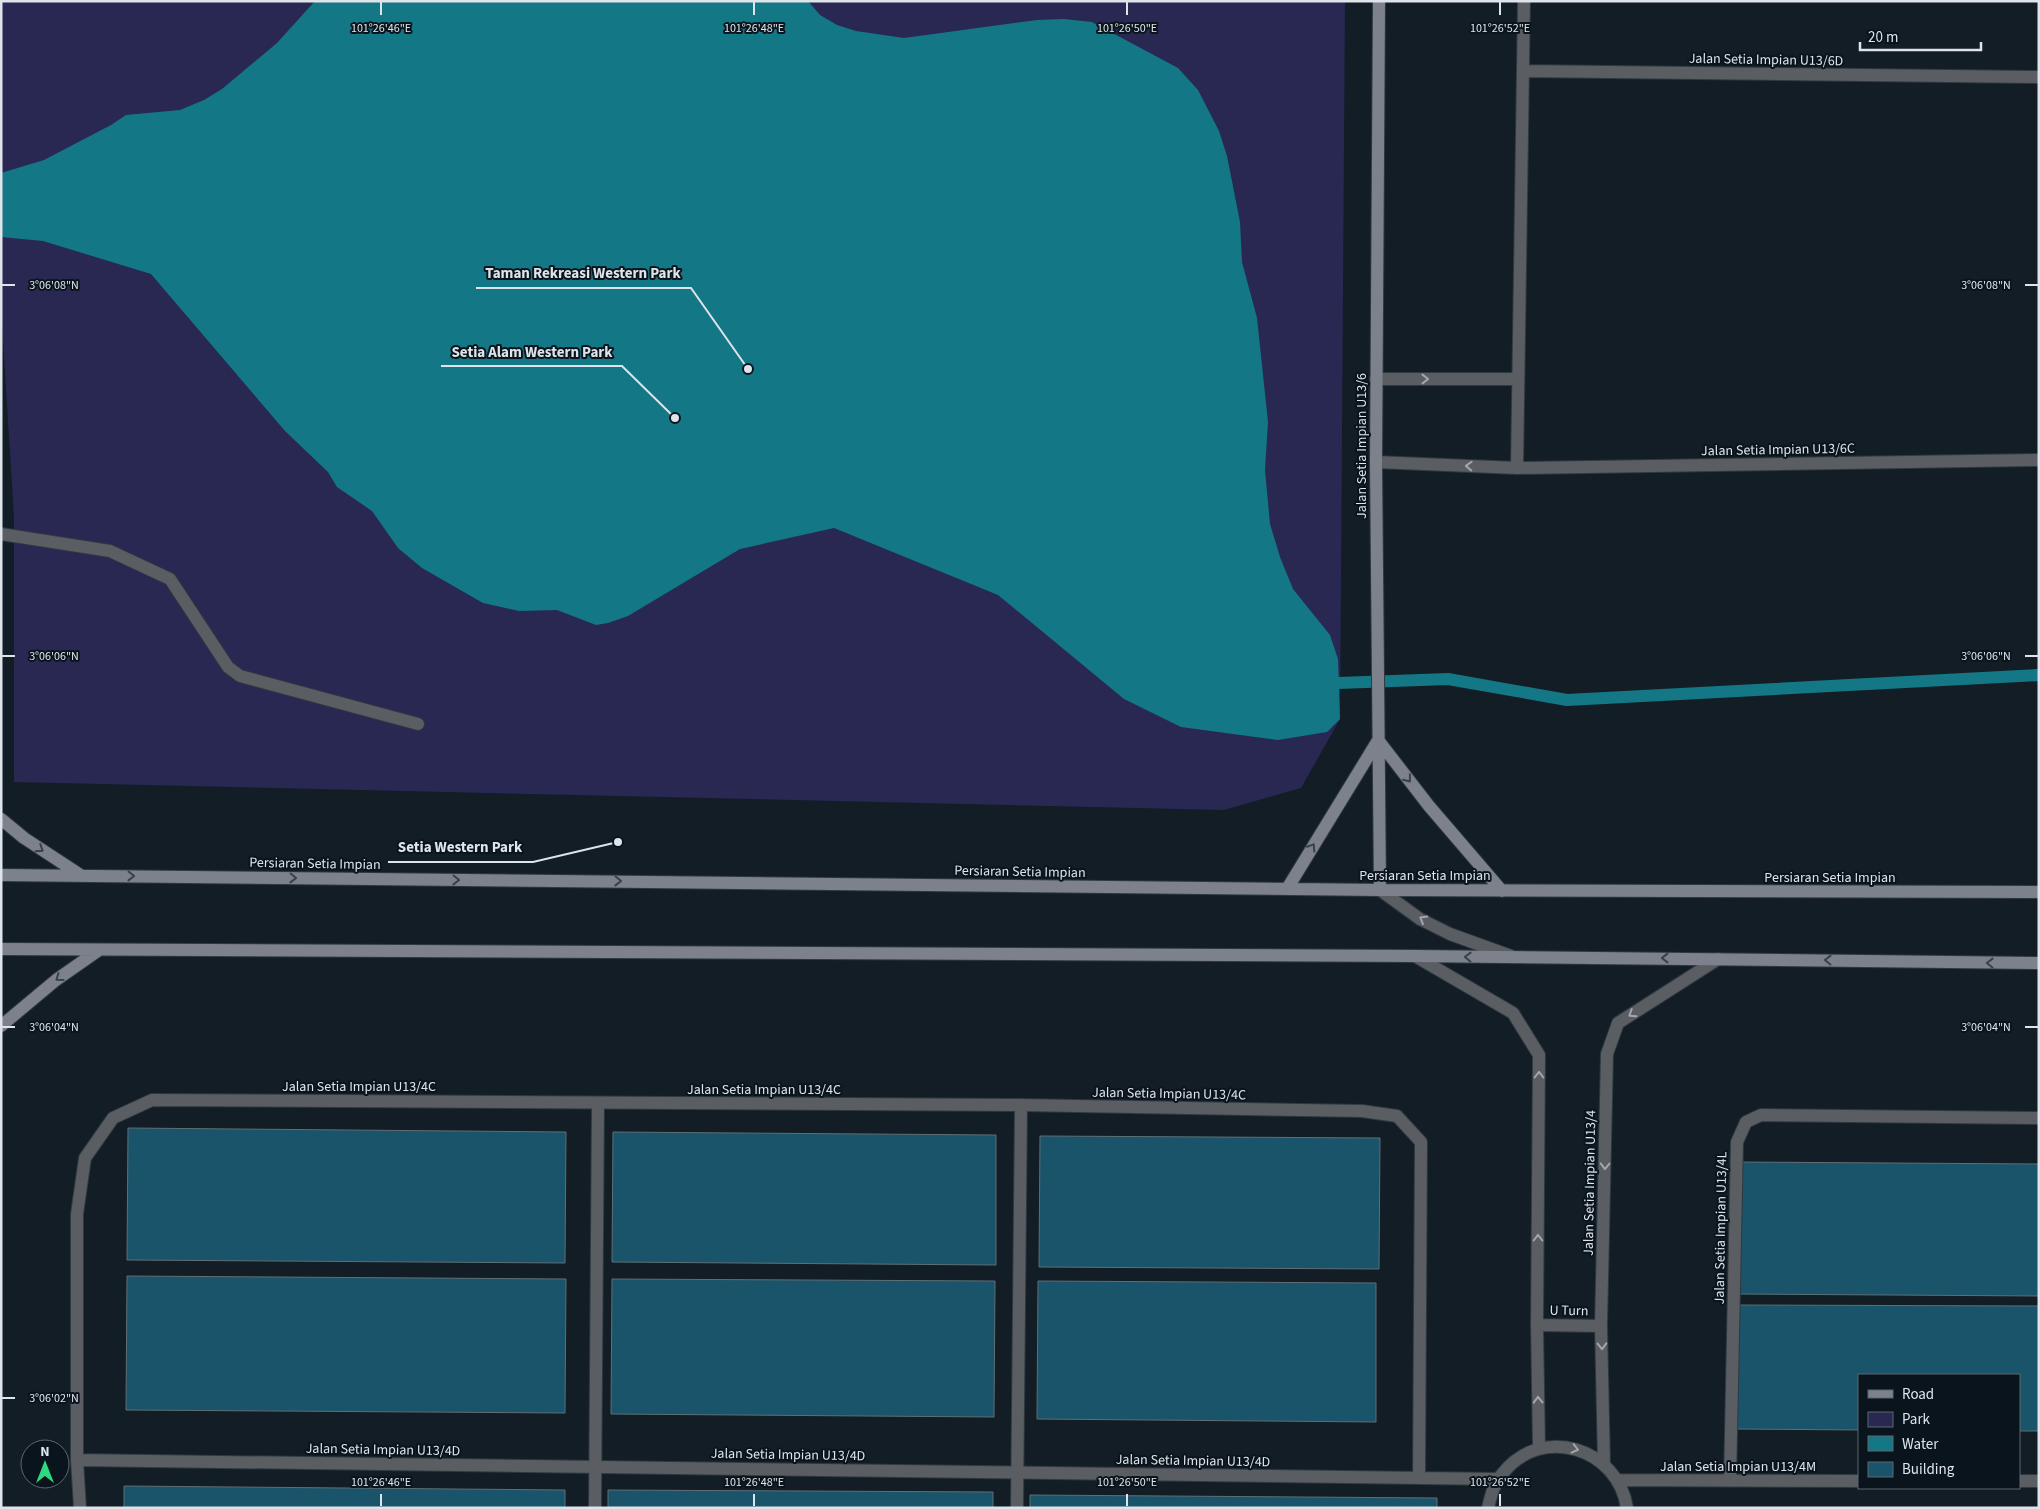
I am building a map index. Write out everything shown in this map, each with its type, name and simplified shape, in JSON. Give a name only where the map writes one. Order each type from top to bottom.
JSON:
[{"type":"street","name":"Jalan Setia Impian U13/6","points":[[1378,1],[1376,540],[1380,890]]},
{"type":"street","points":[[1518,468],[1524,1]]},
{"type":"street","name":"Jalan Setia Impian U13/6D","points":[[1523,71],[2039,77]]},
{"type":"street","points":[[1376,379],[1518,379]]},
{"type":"street","name":"Jalan Setia Impian U13/6C","points":[[1376,462],[1518,468],[2039,460]]},
{"type":"street","points":[[1,534],[110,550],[170,579],[228,667],[240,676],[418,724]]},
{"type":"street","points":[[1286,888],[1378,740],[1429,806],[1502,890]]},
{"type":"street","points":[[1,819],[24,838],[82,876]]},
{"type":"street","name":"Persiaran Setia Impian","points":[[1,875],[1380,890],[2039,892]]},
{"type":"street","points":[[1380,890],[1420,919],[1450,934],[1516,957]]},
{"type":"street","points":[[1,949],[1415,956],[2039,963]]},
{"type":"street","points":[[1,1026],[56,980],[99,950]]},
{"type":"street","points":[[1415,956],[1514,1013],[1539,1055],[1537,1325],[1539,1449]]},
{"type":"street","name":"Jalan Setia Impian U13/4","points":[[1604,1464],[1601,1326],[1607,1054],[1618,1023],[1718,959]]},
{"type":"street","name":"Jalan Setia Impian U13/4C","points":[[80,1508],[77,1460],[77,1214],[85,1158],[113,1118],[152,1100],[1021,1105],[1362,1111],[1397,1116],[1422,1142],[1420,1478]]},
{"type":"street","points":[[595,1508],[598,1103]]},
{"type":"street","points":[[1017,1508],[1021,1105]]},
{"type":"street","name":"Jalan Setia Impian U13/4L","points":[[1730,1481],[1737,1142],[1746,1122],[1761,1115],[2039,1118]]},
{"type":"street","name":"U Turn","points":[[1537,1325],[1601,1326]]},
{"type":"street","points":[[1488,1508],[1492,1491],[1511,1464],[1522,1456],[1539,1449],[1556,1446],[1574,1448],[1591,1455],[1604,1464],[1618,1480],[1625,1494],[1627,1508]]},
{"type":"street","name":"Jalan Setia Impian U13/4D","points":[[77,1460],[1499,1479]]},
{"type":"street","name":"Jalan Setia Impian U13/4M","points":[[1618,1480],[1858,1481]]},
{"type":"street","points":[[2020,1481],[2039,1481]]},
{"type":"green space","points":[[1,1],[1345,1],[1340,719],[1301,788],[1224,810],[14,782],[14,517],[1,308]]},
{"type":"water","points":[[315,1],[808,1],[820,15],[837,25],[856,31],[904,38],[1037,20],[1064,19],[1092,22],[1178,68],[1198,90],[1219,131],[1227,156],[1240,222],[1242,262],[1257,318],[1268,422],[1265,470],[1270,524],[1280,557],[1293,589],[1330,635],[1338,659],[1340,719],[1327,732],[1278,740],[1181,727],[1124,699],[998,595],[834,528],[740,549],[628,616],[596,625],[557,610],[519,611],[483,603],[422,568],[398,548],[372,511],[337,487],[328,472],[285,431],[151,274],[43,241],[1,237],[1,173],[44,160],[111,125],[126,115],[180,110],[204,100],[222,89],[277,43]]},
{"type":"building","points":[[128,1128],[566,1132],[565,1263],[127,1260]]},
{"type":"building","points":[[613,1132],[996,1135],[996,1265],[612,1262]]},
{"type":"building","points":[[1040,1136],[1380,1138],[1379,1269],[1039,1267]]},
{"type":"building","points":[[1740,1162],[2039,1164],[2039,1296],[1738,1294]]},
{"type":"building","points":[[127,1276],[566,1279],[565,1413],[126,1410]]},
{"type":"building","points":[[612,1279],[995,1281],[994,1417],[611,1414]]},
{"type":"building","points":[[1038,1281],[1376,1283],[1376,1422],[1037,1419]]},
{"type":"building","points":[[1738,1305],[2039,1306],[2039,1431],[2020,1431],[2020,1374],[1858,1374],[1858,1430],[1737,1429]]},
{"type":"building","points":[[124,1486],[565,1490],[565,1508],[124,1508]]},
{"type":"building","points":[[608,1490],[993,1492],[993,1508],[608,1508]]},
{"type":"building","points":[[1030,1495],[1437,1498],[1437,1508],[1030,1508]]},
{"type":"waterway","points":[[1338,683],[1448,679],[1567,700],[2039,675]]},
{"type":"place","name":"Taman Rekreasi Western Park","points":[[748,369]]},
{"type":"place","name":"Setia Alam Western Park","points":[[675,418]]},
{"type":"place","name":"Setia Western Park","points":[[618,842]]}]
